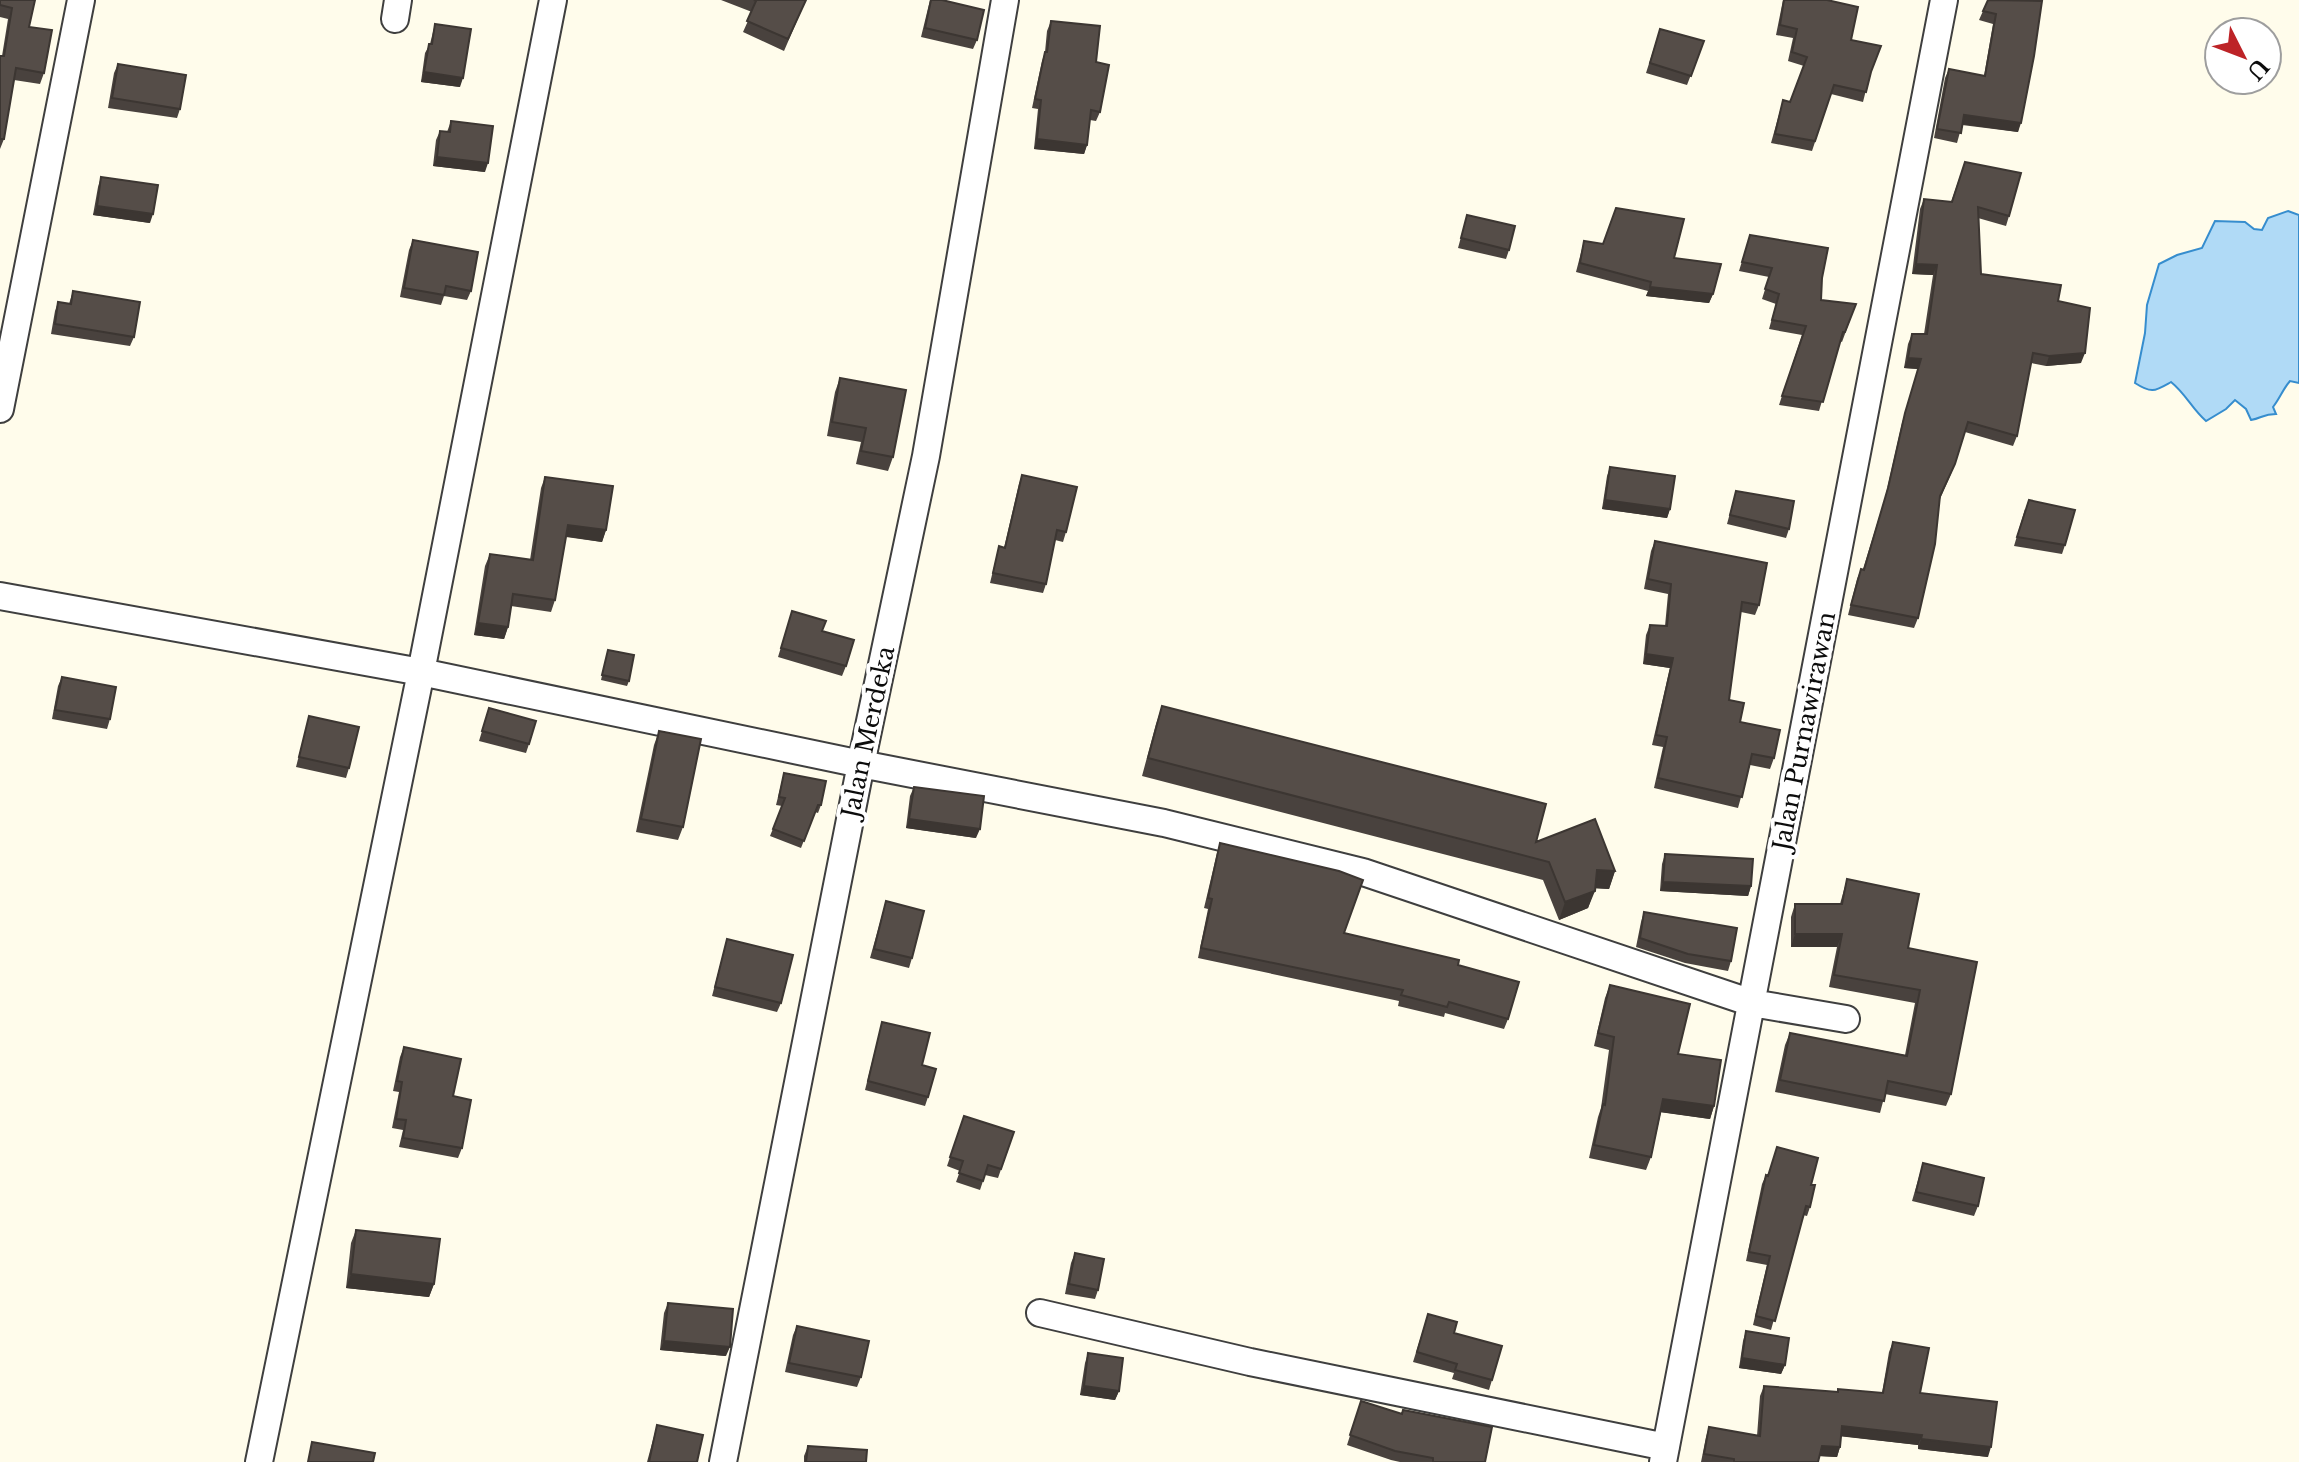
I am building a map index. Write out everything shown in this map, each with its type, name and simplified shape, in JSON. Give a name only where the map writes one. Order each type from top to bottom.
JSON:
[{"type":"street","points":[[0,409],[81,0]]},
{"type":"street","points":[[259,1462],[421,672],[553,0]]},
{"type":"street","name":"Jalan Merdeka","points":[[723,1462],[861,764],[926,456],[1005,0]]},
{"type":"street","name":"Jalan Purnawirawan","points":[[1665,1454],[1944,0]]},
{"type":"street","points":[[0,596],[421,672],[861,764],[1164,823],[1363,872],[1752,1003],[1846,1019]]},
{"type":"street","points":[[1040,1313],[1665,1454]]},
{"type":"water","points":[[2288,211],[2299,215],[2299,383],[2290,381],[2273,407],[2276,414],[2251,420],[2246,409],[2235,400],[2206,421],[2171,382],[2153,390],[2135,383],[2147,305],[2159,264],[2202,248],[2215,221],[2245,222],[2254,229],[2262,230],[2268,218]]},
{"type":"building","points":[[0,0],[35,0],[29,27],[52,30],[44,73],[16,68],[4,139],[0,139],[0,56],[4,56],[12,8],[0,5]]},
{"type":"building","points":[[754,0],[806,0],[788,39],[747,21]]},
{"type":"building","points":[[931,0],[984,10],[977,40],[925,28]]},
{"type":"building","points":[[1784,0],[1827,0],[1858,7],[1851,40],[1881,46],[1866,92],[1834,85],[1815,141],[1775,134],[1783,100],[1790,102],[1807,57],[1792,52],[1797,29],[1780,25]]},
{"type":"building","points":[[1988,0],[2042,1],[2021,123],[1964,115],[1961,133],[1937,129],[1949,69],[1985,76],[1996,14],[1983,11]]},
{"type":"building","points":[[1051,21],[1100,26],[1096,62],[1109,65],[1100,112],[1091,110],[1087,145],[1037,139],[1041,100],[1035,99]]},
{"type":"building","points":[[435,24],[471,29],[463,78],[424,72]]},
{"type":"building","points":[[1660,29],[1704,41],[1691,76],[1650,63]]},
{"type":"building","points":[[118,64],[186,75],[180,109],[112,98]]},
{"type":"building","points":[[451,121],[493,126],[488,163],[437,157],[440,131],[450,132]]},
{"type":"building","points":[[1965,162],[2021,173],[2009,216],[1978,207],[1981,274],[2061,285],[2058,301],[2090,308],[2085,353],[2049,356],[2033,353],[2017,436],[1968,422],[1955,464],[1940,496],[1935,544],[1918,618],[1851,605],[1888,488],[1921,359],[1908,358],[1912,334],[1927,334],[1937,265],[1916,264],[1924,199],[1952,202]]},
{"type":"building","points":[[101,177],[158,185],[153,214],[97,206]]},
{"type":"building","points":[[1616,208],[1684,219],[1674,258],[1721,264],[1713,294],[1650,287],[1651,282],[1580,263],[1584,241],[1603,244]]},
{"type":"building","points":[[1467,215],[1515,226],[1509,250],[1461,238]]},
{"type":"building","points":[[1750,235],[1828,248],[1821,300],[1856,304],[1843,332],[1823,402],[1782,396],[1806,326],[1772,320],[1779,294],[1765,289],[1772,268],[1742,262]]},
{"type":"building","points":[[413,240],[478,252],[471,291],[446,286],[444,295],[404,288]]},
{"type":"building","points":[[73,291],[140,302],[134,337],[55,324],[58,302],[71,304]]},
{"type":"building","points":[[840,378],[906,390],[893,457],[861,451],[866,428],[832,422]]},
{"type":"building","points":[[1610,467],[1675,476],[1670,509],[1605,500]]},
{"type":"building","points":[[1022,475],[1077,487],[1066,532],[1057,530],[1046,584],[993,573],[999,546],[1005,548]]},
{"type":"building","points":[[545,477],[613,486],[606,530],[568,525],[555,600],[513,594],[508,627],[478,623],[490,554],[533,560]]},
{"type":"building","points":[[1736,491],[1794,501],[1789,529],[1730,515]]},
{"type":"building","points":[[2029,500],[2075,510],[2065,545],[2017,537]]},
{"type":"building","points":[[1655,541],[1767,563],[1759,605],[1742,602],[1729,700],[1744,703],[1740,722],[1780,730],[1774,758],[1752,754],[1742,797],[1658,778],[1667,737],[1656,735],[1673,658],[1646,654],[1650,625],[1667,626],[1671,584],[1648,579]]},
{"type":"building","points":[[792,611],[826,621],[822,631],[854,640],[846,666],[781,648]]},
{"type":"building","points":[[608,650],[634,655],[629,681],[602,675]]},
{"type":"building","points":[[62,677],[116,687],[110,719],[55,710]]},
{"type":"building","points":[[1162,706],[1546,804],[1536,842],[1595,819],[1615,871],[1597,870],[1595,891],[1565,902],[1549,862],[1148,758]]},
{"type":"building","points":[[489,708],[536,721],[529,744],[482,731]]},
{"type":"building","points":[[309,716],[359,727],[349,768],[299,757]]},
{"type":"building","points":[[659,731],[701,739],[683,827],[641,819]]},
{"type":"building","points":[[784,773],[826,781],[821,805],[818,805],[804,841],[773,829],[785,798],[779,797]]},
{"type":"building","points":[[914,787],[984,796],[980,829],[909,819]]},
{"type":"building","points":[[1220,843],[1339,871],[1363,880],[1344,933],[1459,960],[1458,965],[1519,982],[1508,1019],[1449,1002],[1447,1007],[1401,995],[1403,990],[1201,948]]},
{"type":"building","points":[[1665,854],[1753,859],[1751,886],[1663,882]]},
{"type":"building","points":[[1847,879],[1919,894],[1908,948],[1977,962],[1951,1094],[1888,1081],[1884,1101],[1780,1080],[1790,1033],[1907,1056],[1920,990],[1834,975],[1842,934],[1795,934],[1795,904],[1842,904]]},
{"type":"building","points":[[886,901],[924,911],[912,958],[874,949]]},
{"type":"building","points":[[1644,912],[1737,928],[1731,961],[1688,954],[1640,938]]},
{"type":"building","points":[[727,939],[793,955],[781,1003],[715,987]]},
{"type":"building","points":[[1610,985],[1690,1004],[1678,1054],[1721,1060],[1714,1106],[1663,1099],[1651,1157],[1594,1145],[1605,1105],[1614,1037],[1598,1033]]},
{"type":"building","points":[[882,1022],[930,1033],[922,1065],[936,1069],[928,1097],[868,1081]]},
{"type":"building","points":[[404,1047],[461,1059],[453,1096],[471,1100],[462,1148],[403,1138],[406,1120],[396,1119],[402,1082],[397,1081]]},
{"type":"building","points":[[964,1116],[1014,1132],[1001,1169],[988,1165],[983,1181],[959,1173],[963,1161],[950,1157]]},
{"type":"building","points":[[1777,1147],[1818,1158],[1811,1185],[1815,1185],[1810,1207],[1806,1206],[1775,1321],[1756,1316],[1770,1256],[1749,1252],[1766,1175]]},
{"type":"building","points":[[1923,1163],[1984,1178],[1978,1206],[1916,1192]]},
{"type":"building","points":[[356,1230],[440,1239],[434,1284],[351,1274]]},
{"type":"building","points":[[1075,1253],[1104,1259],[1098,1290],[1069,1284]]},
{"type":"building","points":[[668,1303],[733,1309],[730,1347],[664,1341]]},
{"type":"building","points":[[1428,1314],[1457,1322],[1454,1333],[1502,1346],[1492,1380],[1455,1370],[1457,1364],[1417,1352]]},
{"type":"building","points":[[797,1326],[869,1341],[861,1377],[789,1363]]},
{"type":"building","points":[[1746,1331],[1789,1338],[1785,1365],[1742,1358]]},
{"type":"building","points":[[1893,1342],[1929,1348],[1920,1393],[1997,1402],[1991,1447],[1842,1426],[1840,1447],[1822,1446],[1818,1462],[1734,1462],[1734,1459],[1704,1454],[1709,1427],[1760,1436],[1764,1386],[1883,1393]]},
{"type":"building","points":[[1088,1353],[1123,1358],[1119,1391],[1084,1386]]},
{"type":"building","points":[[1361,1401],[1402,1414],[1403,1410],[1492,1427],[1485,1462],[1433,1462],[1433,1458],[1395,1451],[1350,1435]]},
{"type":"building","points":[[657,1425],[703,1435],[697,1462],[649,1462]]},
{"type":"building","points":[[312,1442],[375,1453],[373,1462],[308,1462]]},
{"type":"building","points":[[808,1446],[867,1450],[866,1462],[806,1462]]}]
